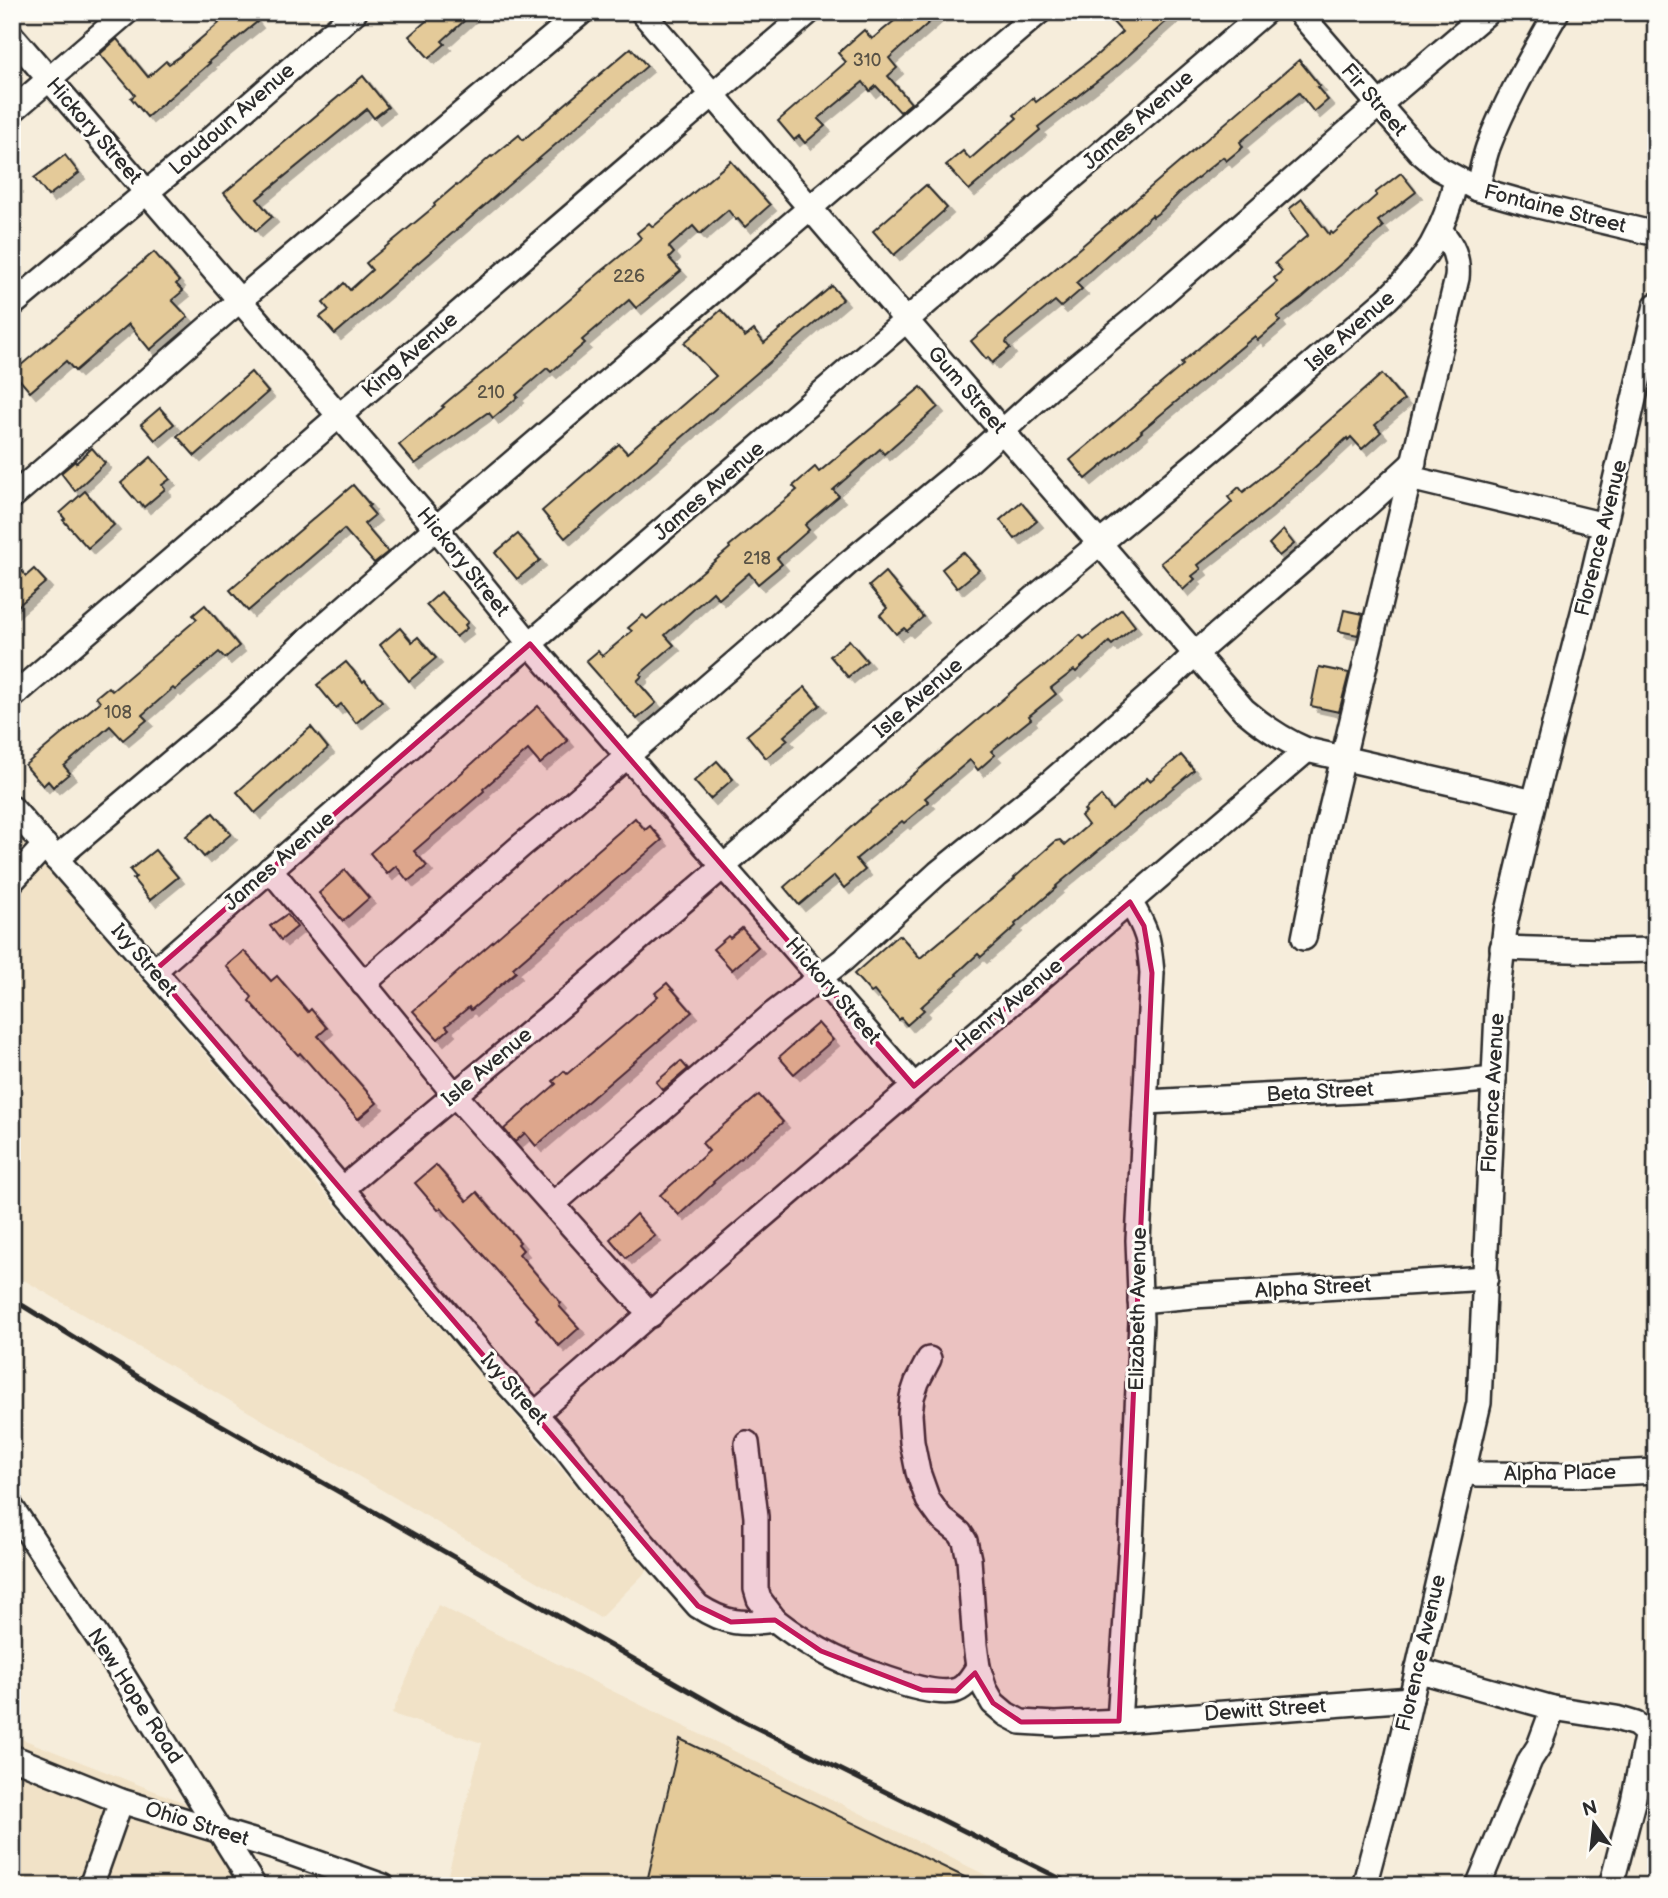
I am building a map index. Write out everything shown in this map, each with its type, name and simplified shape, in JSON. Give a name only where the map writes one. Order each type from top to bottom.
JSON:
[{"type":"street","points":[[12,111],[127,12]]},
{"type":"street","name":"Loudoun Avenue","points":[[12,305],[147,193],[355,12]]},
{"type":"street","points":[[12,497],[240,300],[582,12]]},
{"type":"street","name":"Gum Street","points":[[642,12],[1244,710],[1286,741],[1307,750]]},
{"type":"street","name":"King Avenue","points":[[12,697],[808,12]]},
{"type":"street","points":[[12,881],[235,708],[304,643],[436,528],[1038,12]]},
{"type":"street","name":"James Avenue","points":[[154,971],[1265,12]]},
{"type":"street","name":"Fir Street","points":[[1299,12],[1420,152],[1440,169],[1467,184]]},
{"type":"street","points":[[363,984],[1488,12]]},
{"type":"street","name":"Isle Avenue","points":[[342,1189],[572,997],[1410,277],[1428,253],[1488,150],[1508,101],[1557,12]]},
{"type":"street","name":"Hickory Street","points":[[12,36],[436,528],[530,644],[914,1086]]},
{"type":"street","name":"Fontaine Street","points":[[1467,184],[1530,204],[1656,234]]},
{"type":"street","points":[[1304,938],[1324,838],[1457,278],[1455,250],[1440,230]]},
{"type":"street","name":"Florence Avenue","points":[[1364,1886],[1391,1785],[1479,1403],[1493,1079],[1498,990],[1506,919],[1605,525],[1656,305]]},
{"type":"street","points":[[1412,470],[1605,525]]},
{"type":"street","points":[[553,1204],[774,1013],[843,960],[938,873],[1052,781],[1369,503],[1412,470]]},
{"type":"street","points":[[1307,750],[1534,802]]},
{"type":"street","name":"Henry Avenue","points":[[535,1414],[1307,750]]},
{"type":"street","name":"Ivy Street","points":[[12,807],[564,1446],[609,1504],[698,1606],[731,1622],[751,1624],[775,1620]]},
{"type":"street","points":[[270,869],[454,1094],[651,1315]]},
{"type":"street","name":"Elizabeth Avenue","points":[[1119,1721],[1131,1543],[1141,1321],[1138,1240],[1152,973],[1149,941],[1130,902]]},
{"type":"street","points":[[1502,948],[1656,950]]},
{"type":"street","name":"Beta Street","points":[[1146,1102],[1394,1089],[1493,1079]]},
{"type":"street","name":"Alpha Street","points":[[1140,1301],[1486,1278]]},
{"type":"street","points":[[929,1359],[912,1397],[912,1443],[928,1500],[941,1518],[960,1532],[965,1541],[969,1559],[975,1645],[985,1689],[993,1703],[1021,1722],[1055,1724],[1119,1721]]},
{"type":"street","points":[[747,1443],[756,1517],[756,1589],[759,1599],[775,1620],[821,1651],[884,1678],[922,1690],[940,1693],[956,1691],[978,1667]]},
{"type":"street","name":"Alpha Place","points":[[1464,1472],[1572,1475],[1656,1471]]},
{"type":"street","name":"New Hope Road","points":[[12,1508],[122,1674],[254,1886]]},
{"type":"street","points":[[1417,1670],[1553,1708],[1616,1718],[1636,1724],[1644,1731],[1646,1737],[1622,1850],[1611,1886]]},
{"type":"street","name":"Dewitt Street","points":[[1119,1721],[1411,1699]]},
{"type":"street","points":[[1478,1886],[1553,1708]]},
{"type":"street","name":"Ohio Street","points":[[12,1757],[121,1801],[279,1849],[383,1886]]},
{"type":"street","points":[[92,1886],[121,1801]]},
{"type":"highlighted area","points":[[530,644],[914,1086],[1130,902],[1144,926],[1152,973],[1119,1721],[1021,1722],[993,1703],[975,1673],[956,1691],[922,1690],[821,1651],[775,1620],[731,1622],[698,1606],[154,971]]},
{"type":"shaded area","points":[[12,828],[648,1570],[600,1618],[12,1273]]},
{"type":"shaded area","points":[[438,1605],[1008,1886],[445,1886],[482,1743],[392,1714]]},
{"type":"shaded area","points":[[12,1735],[193,1806],[239,1886],[12,1886]]},
{"type":"building","points":[[210,12],[249,12],[257,22],[147,117],[131,98],[135,95],[100,54],[117,39],[148,77],[166,61],[169,64],[179,57],[219,23]]},
{"type":"building","points":[[438,12],[474,12],[442,41],[445,44],[429,58],[409,36]]},
{"type":"building","points":[[905,12],[941,12],[889,58],[897,68],[888,76],[911,103],[900,112],[876,86],[870,91],[863,82],[818,119],[825,126],[805,143],[799,136],[794,140],[778,121],[846,62],[838,53],[864,30],[872,39]]},
{"type":"building","points":[[1120,12],[1177,12],[1115,67],[1038,127],[1040,130],[969,190],[946,165],[963,151],[970,159],[1017,118],[1014,115],[1033,98],[1036,102],[1097,55],[1122,32],[1111,20]]},
{"type":"building","points":[[631,48],[647,66],[335,334],[320,317],[329,310],[323,303],[344,283],[350,290],[372,270],[366,263],[435,206],[434,204],[456,185],[519,135],[523,140]]},
{"type":"building","points":[[1299,60],[1328,100],[1314,112],[1299,93],[1240,142],[1243,147],[1226,161],[1223,157],[1161,211],[1153,217],[1152,215],[1076,283],[1082,289],[1061,307],[1055,301],[1007,340],[1010,348],[992,363],[988,357],[986,359],[971,341]]},
{"type":"building","points":[[363,76],[388,107],[374,118],[367,109],[257,199],[272,217],[256,231],[224,193]]},
{"type":"building","points":[[65,155],[79,173],[48,196],[34,178]]},
{"type":"building","points":[[731,161],[770,205],[745,227],[728,210],[700,234],[693,226],[669,247],[674,253],[669,258],[681,271],[636,308],[629,300],[582,340],[585,343],[551,372],[547,368],[493,418],[487,413],[415,464],[399,445],[630,248],[641,238],[637,233],[649,223],[653,227]]},
{"type":"building","points":[[1401,173],[1416,192],[1378,221],[1383,227],[1277,317],[1280,321],[1258,340],[1255,336],[1086,479],[1070,460],[1277,282],[1274,278],[1282,271],[1275,263],[1308,235],[1289,209],[1302,199],[1329,234],[1333,234],[1377,195],[1375,193]]},
{"type":"building","points":[[926,185],[947,208],[894,255],[873,231]]},
{"type":"building","points":[[154,252],[179,281],[176,284],[183,291],[172,300],[188,317],[150,350],[129,324],[75,371],[66,361],[30,392],[13,372]]},
{"type":"building","points":[[832,286],[843,299],[565,538],[542,511],[619,444],[627,453],[716,376],[684,343],[721,310],[745,337],[754,330],[764,343]]},
{"type":"building","points":[[251,372],[268,392],[195,456],[177,436]]},
{"type":"building","points":[[1382,374],[1404,400],[1375,425],[1381,432],[1362,449],[1351,437],[1348,440],[1347,438],[1267,511],[1198,565],[1201,569],[1192,576],[1195,579],[1183,590],[1161,563],[1228,506],[1232,502],[1228,497],[1239,487],[1243,492],[1285,459]]},
{"type":"building","points":[[921,387],[938,407],[884,454],[880,449],[833,490],[839,496],[805,525],[809,530],[777,558],[782,564],[758,584],[749,573],[719,599],[713,592],[665,635],[674,645],[640,674],[642,676],[637,681],[656,703],[637,719],[586,661],[598,651],[602,656],[632,631],[628,628],[643,615],[647,619],[797,490],[793,486],[815,467],[819,472]]},
{"type":"building","points":[[160,408],[174,424],[155,440],[141,424]]},
{"type":"building","points":[[92,448],[105,463],[75,491],[61,473]]},
{"type":"building","points":[[151,457],[170,479],[162,485],[165,489],[144,507],[121,483]]},
{"type":"building","points":[[353,485],[375,515],[364,524],[388,552],[374,563],[344,529],[248,611],[230,590]]},
{"type":"building","points":[[85,491],[114,525],[88,548],[60,513]]},
{"type":"building","points":[[1021,502],[1037,521],[1015,539],[1000,520]]},
{"type":"building","points":[[1283,530],[1294,544],[1279,556],[1269,544]]},
{"type":"building","points":[[518,534],[540,560],[517,579],[495,553]]},
{"type":"building","points":[[963,552],[979,570],[957,588],[942,569]]},
{"type":"building","points":[[34,569],[46,582],[12,611],[12,579],[22,571],[26,576]]},
{"type":"building","points":[[885,572],[923,617],[907,631],[904,628],[896,634],[880,615],[887,608],[869,586]]},
{"type":"building","points":[[441,592],[468,622],[465,625],[467,628],[456,637],[426,605]]},
{"type":"building","points":[[205,605],[239,646],[225,658],[219,652],[175,690],[173,688],[142,715],[147,720],[123,740],[110,726],[64,766],[70,773],[53,787],[48,781],[43,786],[25,765],[100,702],[96,697],[108,687],[112,691],[197,619],[193,615]]},
{"type":"building","points":[[1122,609],[1135,626],[1112,645],[1109,642],[1076,672],[1074,670],[1051,688],[1056,694],[1029,716],[1031,719],[991,751],[995,755],[978,770],[970,760],[925,798],[929,802],[856,859],[865,870],[844,888],[834,876],[799,905],[784,887],[1024,681],[1080,635],[1084,639]]},
{"type":"building","points":[[1344,610],[1363,614],[1358,635],[1339,631]]},
{"type":"building","points":[[400,628],[412,642],[418,637],[436,658],[409,681],[380,645]]},
{"type":"building","points":[[849,640],[867,661],[848,677],[830,656]]},
{"type":"building","points":[[346,662],[382,701],[356,723],[341,704],[336,708],[317,685]]},
{"type":"building","points":[[1319,667],[1349,673],[1339,712],[1311,706]]},
{"type":"building","points":[[805,687],[820,705],[784,736],[788,740],[766,758],[747,735]]},
{"type":"building","points":[[538,706],[568,741],[540,764],[528,750],[483,789],[484,791],[414,851],[427,866],[408,881],[396,866],[387,874],[370,853]]},
{"type":"building","points":[[311,727],[328,748],[255,813],[237,792]]},
{"type":"building","points":[[1181,755],[1194,770],[1056,886],[981,957],[978,954],[921,1007],[924,1010],[907,1025],[854,974],[898,935],[920,958],[1056,841],[1060,840],[1065,845],[1088,825],[1081,816],[1086,812],[1084,810],[1101,796],[1112,810],[1147,778],[1150,781]]},
{"type":"building","points":[[717,761],[733,779],[710,799],[694,781]]},
{"type":"building","points":[[213,813],[231,834],[204,857],[186,836]]},
{"type":"building","points":[[635,818],[645,830],[650,826],[662,840],[513,968],[516,972],[471,1010],[469,1007],[446,1026],[449,1029],[438,1039],[413,1011]]},
{"type":"building","points":[[155,850],[178,877],[150,900],[133,879],[136,877],[130,870]]},
{"type":"building","points":[[345,870],[369,898],[343,921],[319,893]]},
{"type":"building","points":[[287,914],[297,927],[281,940],[270,926]]},
{"type":"building","points":[[742,928],[758,947],[732,970],[713,949]]},
{"type":"building","points":[[244,951],[271,981],[277,976],[308,1012],[311,1009],[327,1028],[318,1036],[377,1103],[358,1119],[300,1053],[298,1055],[249,1001],[252,997],[226,966]]},
{"type":"building","points":[[667,983],[692,1012],[536,1146],[525,1133],[515,1142],[504,1129],[556,1084],[553,1081],[564,1071],[567,1074],[647,1006],[658,996],[655,993]]},
{"type":"building","points":[[818,1023],[833,1040],[794,1074],[779,1057]]},
{"type":"building","points":[[681,1061],[688,1069],[663,1090],[656,1082]]},
{"type":"building","points":[[759,1095],[783,1122],[679,1215],[660,1195],[709,1151],[702,1143]]},
{"type":"building","points":[[436,1165],[467,1201],[477,1192],[520,1242],[518,1244],[523,1250],[519,1254],[579,1328],[559,1346],[536,1319],[538,1317],[441,1208],[438,1210],[415,1183]]},
{"type":"building","points":[[636,1214],[655,1236],[626,1258],[610,1239]]},
{"type":"building","points":[[680,1739],[983,1886],[646,1886]]},
{"type":"railway","points":[[12,1299],[156,1388],[741,1720],[1075,1886]]}]
